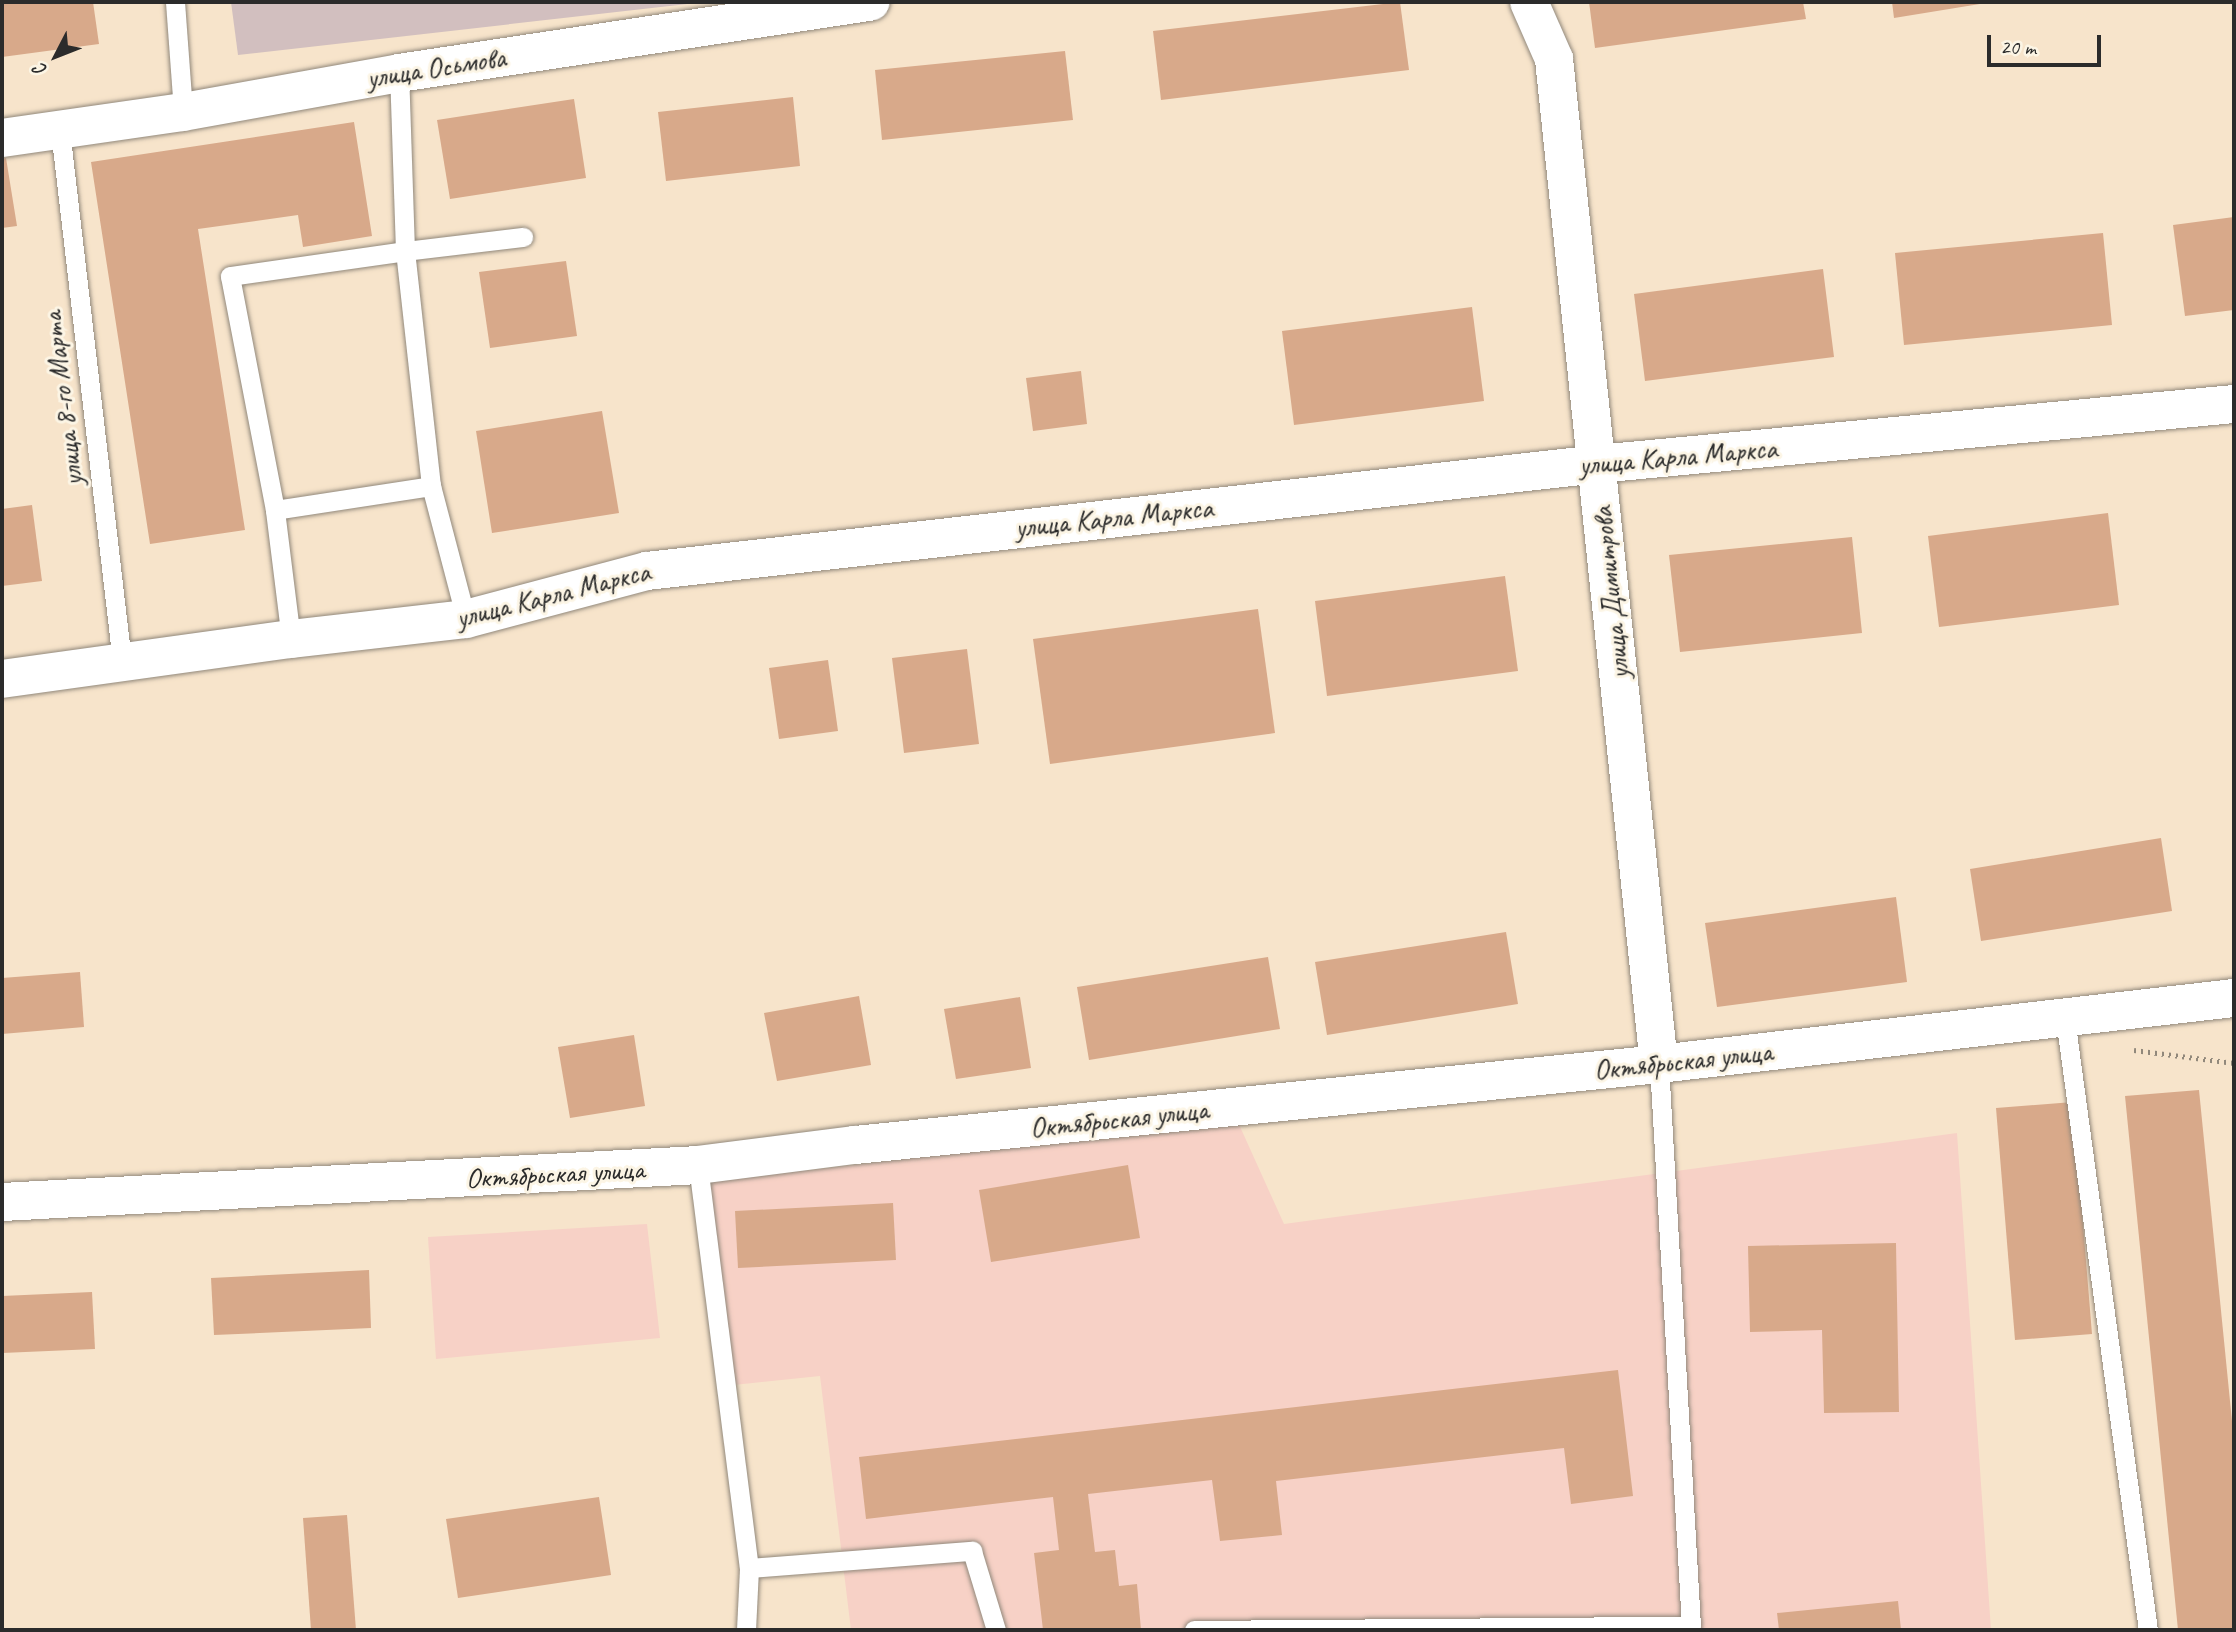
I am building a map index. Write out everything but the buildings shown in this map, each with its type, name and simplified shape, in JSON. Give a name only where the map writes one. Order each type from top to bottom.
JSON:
[{"type":"street","name":"улица Осьмова","points":[[2,138],[183,112],[768,9],[871,2]]},
{"type":"street","name":"улица Димитрова","points":[[1529,2],[1554,59],[1659,1064]]},
{"type":"street","name":"улица Карла Маркса","points":[[2,679],[291,639],[466,619],[647,571],[1598,464],[2234,404]]},
{"type":"street","name":"Октябрьская улица","points":[[2,1202],[698,1165],[855,1145],[1659,1064],[2068,1030],[2234,999]]},
{"type":"lane","points":[[175,2],[183,112]]},
{"type":"lane","points":[[399,72],[405,251],[431,486],[466,619]]},
{"type":"lane","name":"улица 8-го Марта","points":[[60,130],[122,662]]},
{"type":"lane","points":[[291,639],[275,510],[230,276],[523,237]]},
{"type":"lane","points":[[275,510],[431,486]]},
{"type":"lane","points":[[2068,1030],[2148,1630]]},
{"type":"lane","points":[[1194,1630],[1691,1628],[1659,1064]]},
{"type":"lane","points":[[698,1165],[749,1568],[746,1630]]},
{"type":"lane","points":[[749,1568],[972,1551],[996,1630]]},
{"type":"path","points":[[2068,1030],[2234,1063]]},
{"type":"shaded area","points":[[231,2],[705,2],[238,55]]},
{"type":"shaded area","points":[[1237,1120],[1284,1224],[1957,1133],[1991,1630],[851,1630],[820,1376],[734,1385],[709,1182]]},
{"type":"shaded area","points":[[647,1224],[660,1338],[436,1359],[428,1237]]}]
